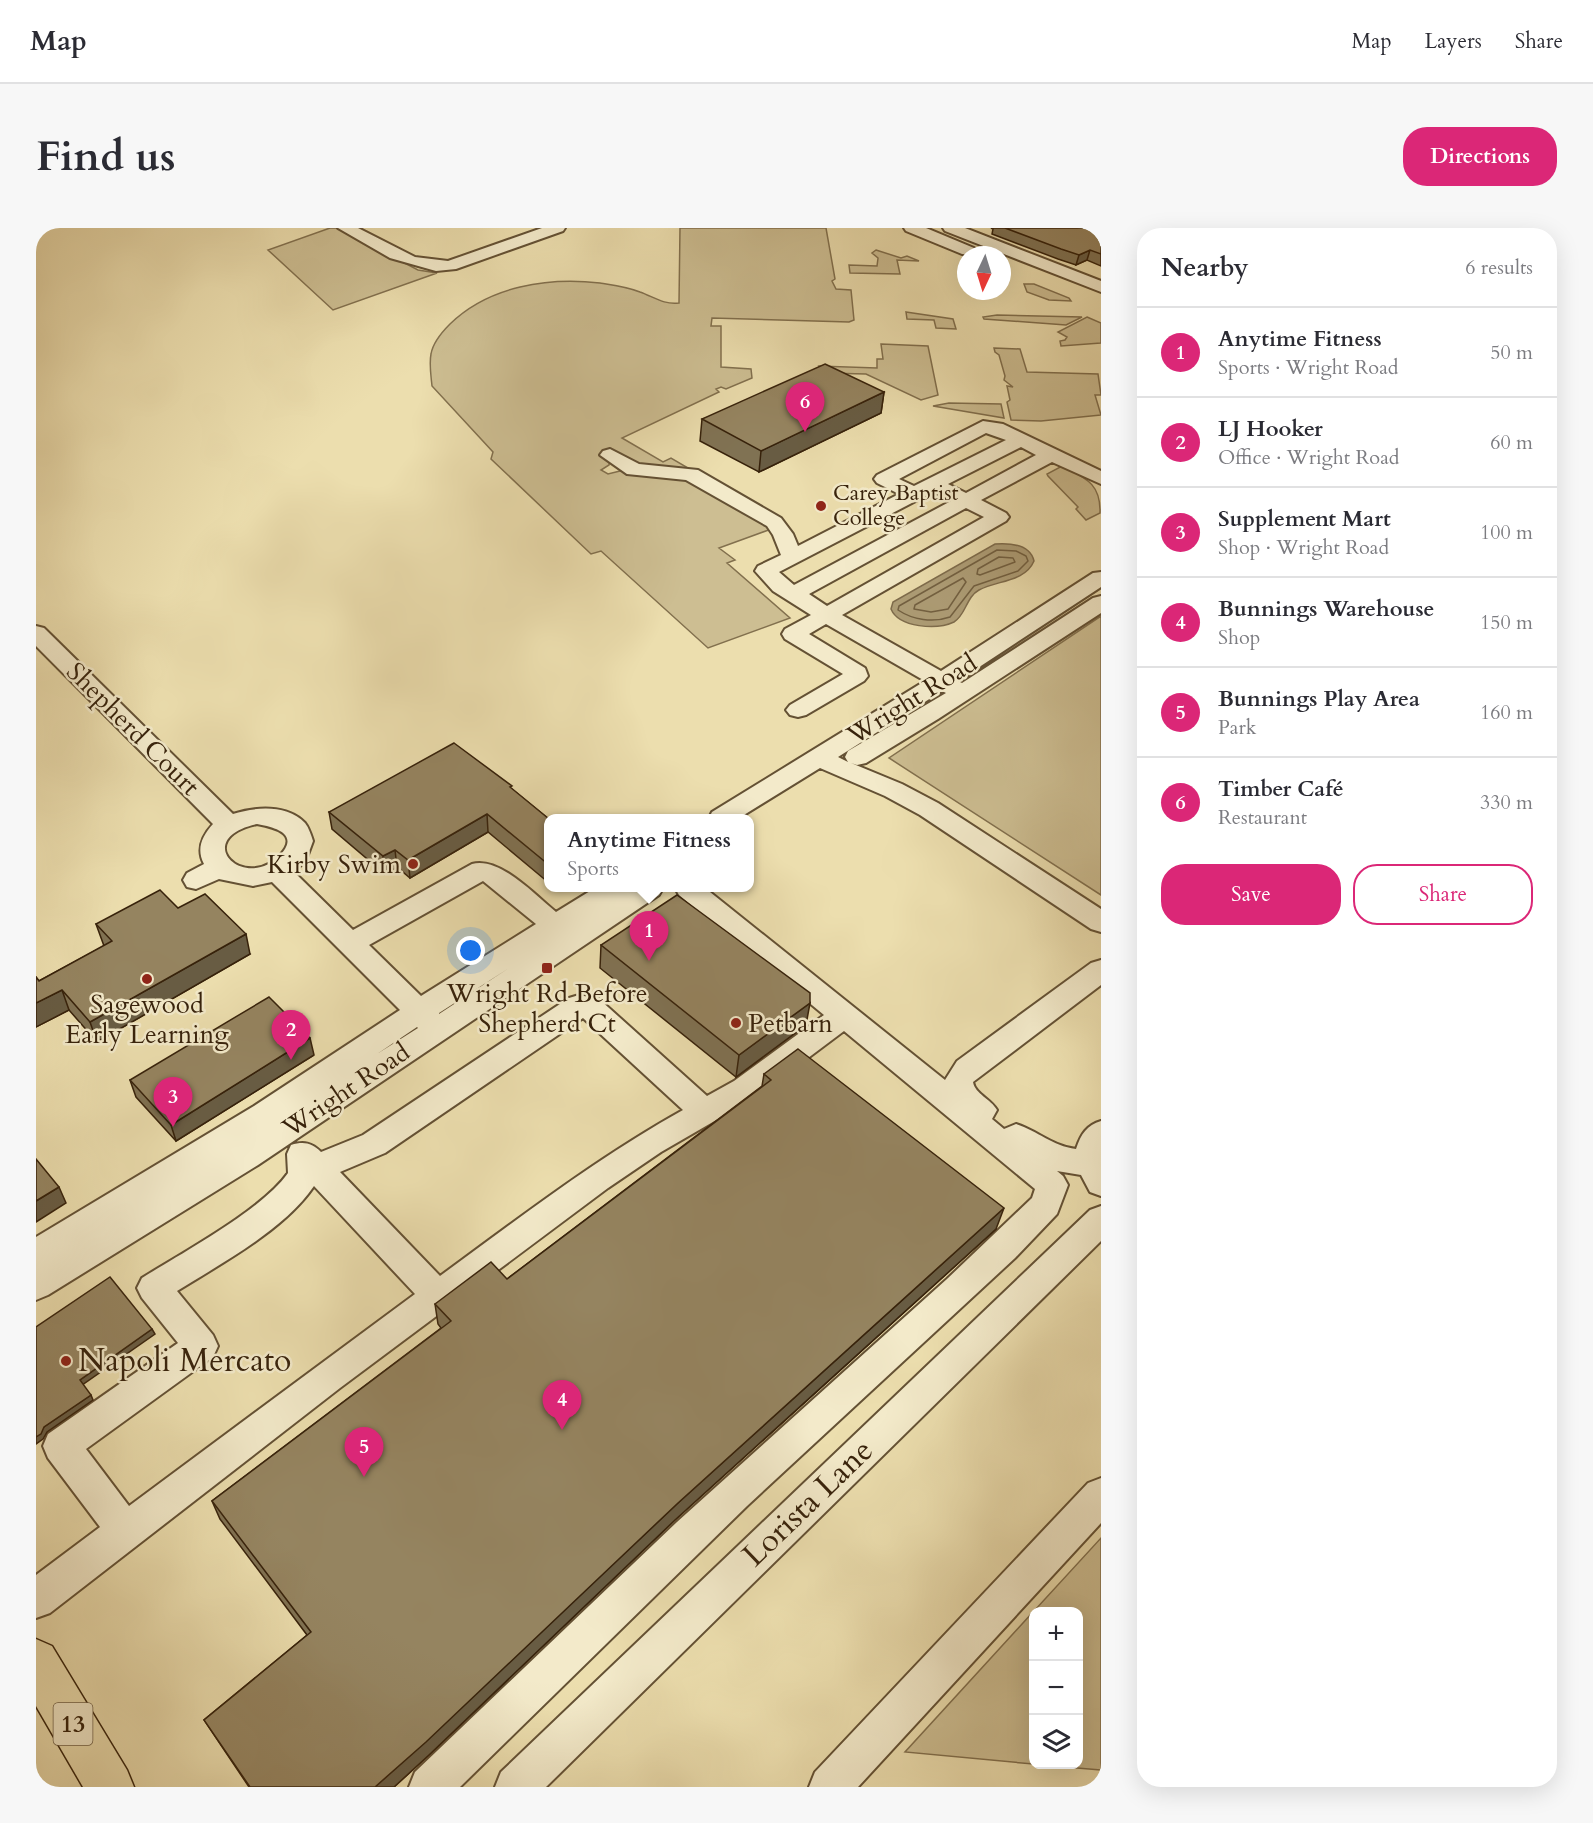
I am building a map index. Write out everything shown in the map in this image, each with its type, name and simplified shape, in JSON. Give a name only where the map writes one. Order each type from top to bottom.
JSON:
[{"type":"main road","name":"13","points":[[36,1662],[110,1787]]},
{"type":"street","points":[[346,228],[415,264],[439,267],[450,266],[548,229]]},
{"type":"street","points":[[912,228],[957,246]]},
{"type":"street","points":[[958,229],[1101,287]]},
{"type":"street","points":[[1011,269],[1101,305]]},
{"type":"street","points":[[1084,281],[1101,272]]},
{"type":"street","points":[[798,710],[856,676],[856,670],[793,634],[999,517],[965,501],[884,479],[983,427],[996,428],[1098,480]]},
{"type":"street","points":[[963,693],[826,615],[793,594],[766,571],[1021,440]]},
{"type":"street","points":[[793,594],[1050,454]]},
{"type":"street","points":[[614,464],[649,473],[691,474],[774,522],[783,534],[792,557]]},
{"type":"street","name":"Wright Road","points":[[754,820],[941,681],[1101,578]]},
{"type":"street","name":"Wright Road","points":[[731,814],[963,693],[1101,603]]},
{"type":"street","name":"Shepherd Court","points":[[36,633],[229,825]]},
{"type":"street","points":[[839,757],[1023,869],[1101,922]]},
{"type":"street","points":[[256,816],[304,822],[299,835],[301,845],[297,855],[289,864],[263,876],[247,877],[233,875],[214,862],[211,852],[212,842],[229,825],[256,816]]},
{"type":"street","points":[[196,880],[219,867]]},
{"type":"street","points":[[350,944],[481,870],[489,872],[555,925]]},
{"type":"street","points":[[277,871],[428,1021]]},
{"type":"street","name":"Wright Road","points":[[36,1285],[58,1250],[291,1142],[428,1021],[555,925],[608,892]]},
{"type":"street","name":"Wright Road","points":[[428,1021],[643,892]]},
{"type":"street","points":[[430,1787],[519,1704],[690,1535],[895,1350],[1046,1205],[1052,1185],[831,1030],[663,892]]},
{"type":"street","points":[[692,892],[831,1030]]},
{"type":"street","points":[[1101,970],[967,1070],[958,1078],[957,1085],[964,1096],[1031,1148],[1054,1159],[1096,1173],[1093,1142],[1101,1133]]},
{"type":"street","points":[[291,1142],[374,1144],[573,1008],[585,1005],[705,1112]]},
{"type":"street","points":[[36,1599],[125,1530],[597,1179],[650,1143],[745,1089],[831,1030]]},
{"type":"street","points":[[125,1530],[61,1446],[201,1346],[154,1288],[276,1207],[299,1183],[304,1175],[291,1142]]},
{"type":"street","points":[[291,1142],[438,1296]]},
{"type":"street","name":"Lorista Lane","points":[[516,1787],[1101,1220]]},
{"type":"street","points":[[830,1787],[1101,1496]]},
{"type":"shaded area","points":[[330,228],[337,228],[418,270],[437,273],[333,310],[268,250]]},
{"type":"shaded area","points":[[680,228],[826,228],[835,279],[832,281],[836,289],[851,290],[854,320],[849,322],[712,318],[711,326],[721,326],[721,367],[751,369],[752,378],[726,389],[721,387],[716,389],[719,392],[622,438],[663,462],[671,458],[688,468],[681,472],[610,460],[609,465],[601,470],[608,474],[624,470],[687,477],[774,528],[719,548],[735,560],[727,563],[790,618],[708,648],[601,551],[591,554],[491,459],[493,452],[432,386],[430,370],[430,358],[434,345],[450,324],[483,301],[520,287],[540,283],[580,281],[600,283],[631,289],[664,302],[679,303]]},
{"type":"shaded area","points":[[876,250],[901,258],[907,256],[919,261],[897,260],[900,274],[850,273],[849,265],[877,266],[878,258],[872,253]]},
{"type":"shaded area","points":[[1024,284],[1034,284],[1069,298],[1071,301],[1049,300],[1027,292]]},
{"type":"shaded area","points":[[906,312],[953,319],[956,329],[936,328],[934,320],[907,319]]},
{"type":"shaded area","points":[[997,315],[1082,317],[1066,325],[984,319],[983,317]]},
{"type":"shaded area","points":[[1087,317],[1101,323],[1101,343],[1061,346],[1060,341],[1067,337],[1058,332]]},
{"type":"shaded area","points":[[881,344],[928,346],[938,395],[921,400],[866,374],[824,373],[819,366],[877,368],[877,359],[883,359]]},
{"type":"shaded area","points":[[994,348],[1020,349],[1027,372],[1098,374],[1101,395],[1095,395],[1101,415],[1041,421],[1011,420],[1007,402],[1010,400],[1007,386],[1013,387],[1004,380],[999,355]]},
{"type":"shaded area","points":[[949,403],[1001,404],[1004,418],[933,406]]},
{"type":"shaded area","points":[[1062,466],[1090,483],[1098,495],[1100,513],[1086,520],[1076,509],[1078,507],[1048,476],[1047,474]]},
{"type":"shaded area","points":[[1101,616],[1101,895],[889,758]]},
{"type":"shaded area","points":[[1101,1538],[1101,1770],[1083,1768],[1083,1607],[1038,1607]]},
{"type":"shaded area","points":[[1029,1616],[1029,1764],[905,1752]]},
{"type":"water","points":[[995,544],[1012,544],[1024,548],[1032,555],[1034,561],[1030,568],[1018,577],[975,593],[954,622],[947,625],[919,626],[902,620],[891,609],[893,602]]},
{"type":"building","points":[[1005,228],[1101,228],[1101,254],[1090,250],[1079,255]]},
{"type":"building","points":[[825,364],[884,392],[761,451],[702,419]]},
{"type":"building","points":[[454,743],[512,786],[510,787],[544,815],[544,861],[487,814],[408,860],[395,850],[383,856],[329,812]]},
{"type":"building","name":"Sagewood Early Learning","points":[[160,890],[178,908],[205,894],[246,934],[90,1022],[62,990],[36,1003],[36,977],[39,981],[112,941],[96,924]]},
{"type":"building","points":[[677,895],[810,993],[810,1003],[739,1055],[601,945]]},
{"type":"building","points":[[269,997],[310,1038],[171,1125],[130,1080]]},
{"type":"building","points":[[798,1049],[1004,1208],[678,1503],[426,1742],[375,1787],[250,1787],[204,1720],[311,1632],[212,1501],[451,1321],[435,1304],[491,1262],[507,1279],[771,1080],[764,1074]]},
{"type":"building","points":[[36,1159],[59,1187],[36,1201]]},
{"type":"building","points":[[110,1277],[152,1329],[80,1380],[91,1395],[44,1427],[41,1434],[36,1437],[36,1327]]},
{"type":"place","name":"Timber Café","points":[[805,432]]},
{"type":"place","name":"Carey Baptist College","points":[[821,506]]},
{"type":"place","name":"Kirby Swim","points":[[413,864]]},
{"type":"place","name":"Anytime Fitness","points":[[649,961]]},
{"type":"place","name":"Wright Rd Before Shepherd Ct","points":[[547,968]]},
{"type":"place","name":"Sagewood Early Learning","points":[[147,979]]},
{"type":"place","name":"Petbarn","points":[[736,1023]]},
{"type":"place","name":"LJ Hooker","points":[[291,1060]]},
{"type":"place","name":"Supplement Mart","points":[[173,1127]]},
{"type":"place","name":"Napoli Mercato","points":[[66,1361]]},
{"type":"place","name":"Bunnings Warehouse","points":[[562,1430]]},
{"type":"place","name":"Bunnings Play Area","points":[[364,1477]]}]
